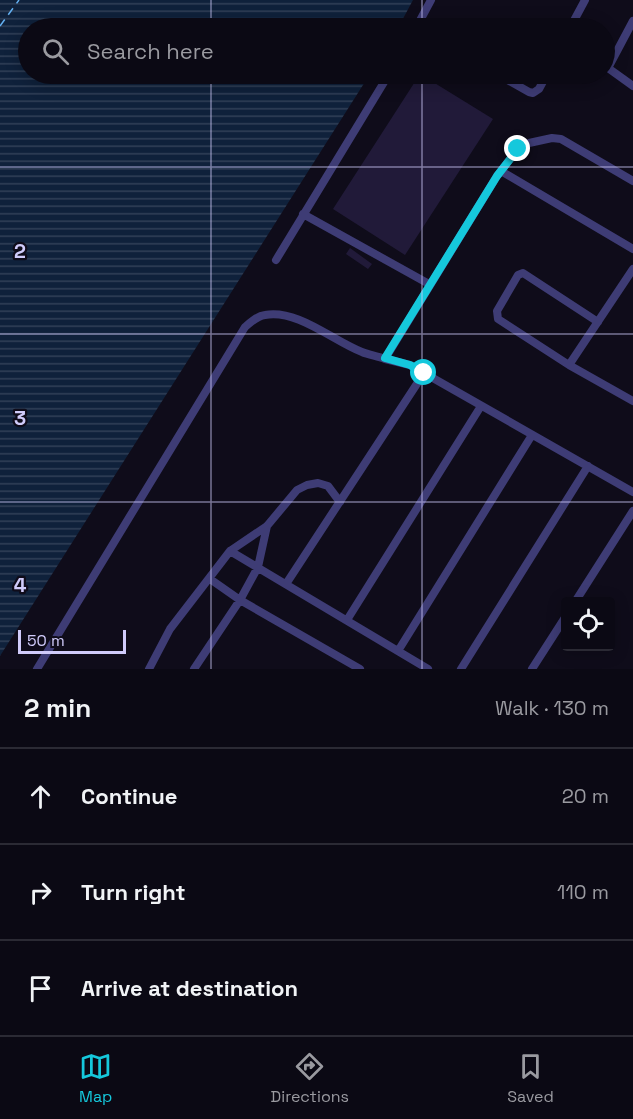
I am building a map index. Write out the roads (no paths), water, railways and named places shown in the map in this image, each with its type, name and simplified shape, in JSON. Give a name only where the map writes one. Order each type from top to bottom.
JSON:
[{"type":"lane","points":[[423,18],[431,0]]},
{"type":"lane","points":[[575,18],[585,0]]},
{"type":"lane","points":[[615,55],[633,21]]},
{"type":"lane","points":[[615,73],[633,86]]},
{"type":"lane","points":[[276,260],[383,84]]},
{"type":"lane","points":[[514,84],[533,93],[541,84]]},
{"type":"lane","points":[[385,358],[429,284],[501,171],[518,149],[529,143],[552,138],[561,139],[633,181]]},
{"type":"lane","points":[[501,171],[633,249]]},
{"type":"lane","points":[[303,214],[429,284]]},
{"type":"lane","points":[[569,364],[633,269]]},
{"type":"lane","points":[[598,322],[523,273],[518,275],[497,311],[498,319],[633,401]]},
{"type":"lane","points":[[37,669],[245,327],[266,314],[306,322],[361,352],[410,365],[633,492]]},
{"type":"lane","points":[[286,584],[424,373]]},
{"type":"lane","points":[[346,620],[481,406]]},
{"type":"lane","points":[[398,651],[532,435]]},
{"type":"lane","points":[[460,669],[588,466]]},
{"type":"lane","points":[[149,669],[170,629],[230,550],[267,526],[297,490],[318,483],[328,486],[340,501]]},
{"type":"lane","points":[[578,597],[633,511]]},
{"type":"lane","points":[[194,669],[240,600],[258,567],[267,526]]},
{"type":"lane","points":[[230,550],[428,669]]},
{"type":"lane","points":[[210,579],[240,600],[360,669]]},
{"type":"lane","points":[[532,669],[561,624]]},
{"type":"lane","points":[[340,669],[346,660]]},
{"type":"water","points":[[0,0],[413,0],[403,18],[18,18],[18,84],[364,84],[0,656]]}]
